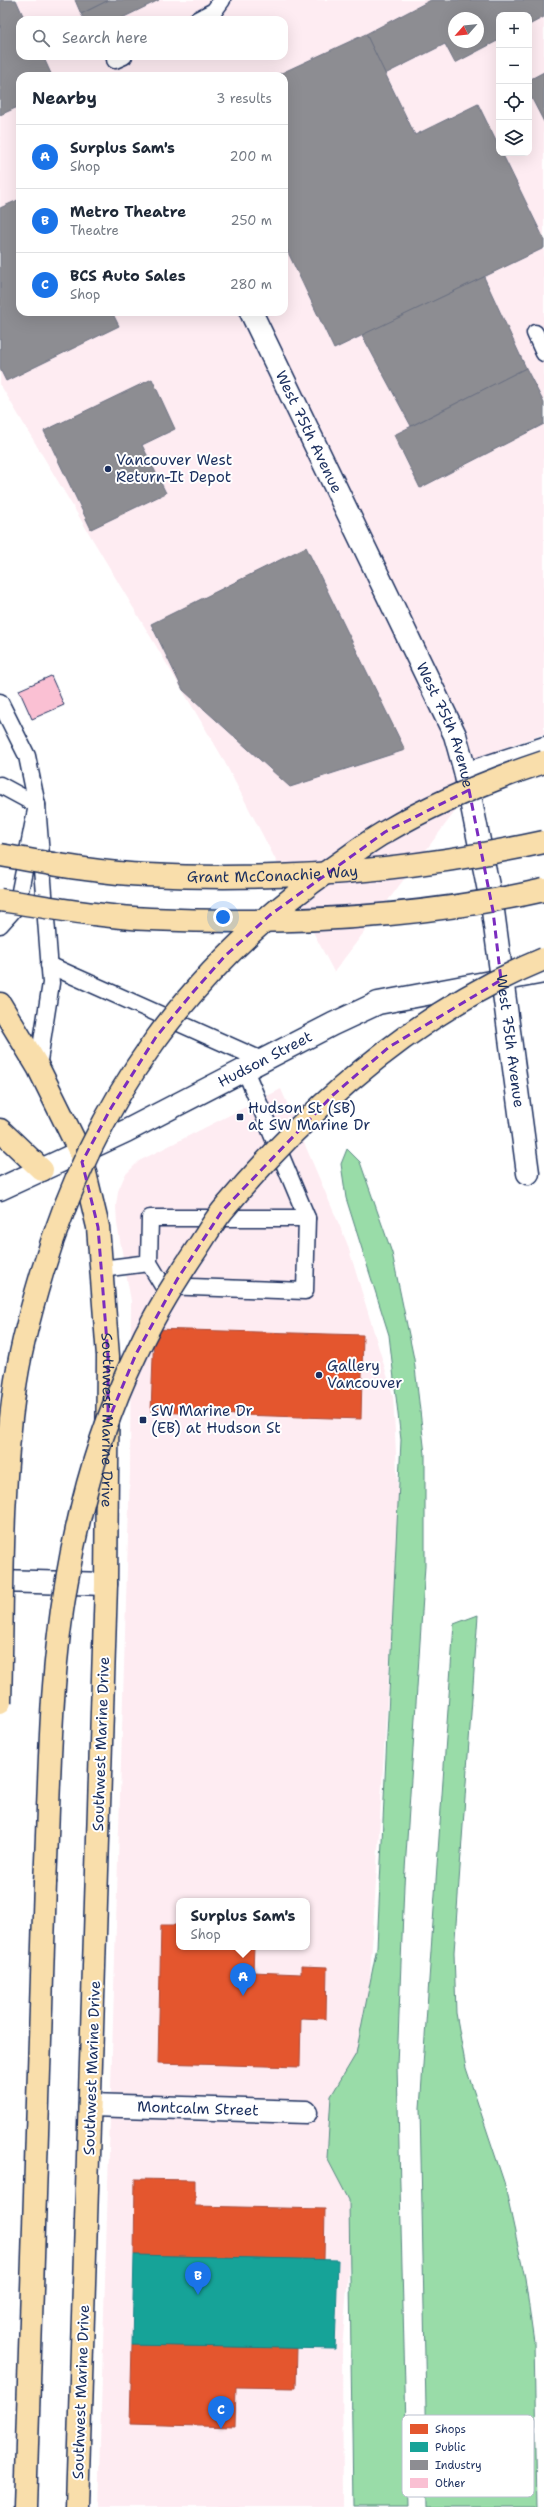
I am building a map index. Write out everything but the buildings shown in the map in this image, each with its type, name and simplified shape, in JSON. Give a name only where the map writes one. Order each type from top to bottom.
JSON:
[{"type":"main road","points":[[0,1702],[7,1460],[14,1393],[29,1314],[53,1237],[80,1167],[111,1108],[156,1037],[225,956],[270,915],[321,875],[385,832],[483,784],[544,762]]},
{"type":"main road","name":"Grant McConachie Way","points":[[0,855],[146,875],[233,877],[404,866],[494,853],[544,842]]},
{"type":"main road","points":[[0,900],[149,919],[324,921],[412,912],[509,898],[544,890]]},
{"type":"main road","points":[[25,2507],[45,1883],[56,1665],[66,1586],[105,1427],[136,1354],[178,1278],[222,1211],[333,1095],[389,1047],[470,997],[544,959]]},
{"type":"main road","name":"Southwest Marine Drive","points":[[0,1004],[38,1067],[80,1152],[98,1227],[108,1356],[106,1584],[91,2105],[77,2507]]},
{"type":"main road","points":[[0,1130],[42,1170]]},
{"type":"street","name":"West 75th Avenue","points":[[253,316],[455,735],[465,771],[493,911],[501,980],[528,1173]]},
{"type":"street","name":"Hudson Street","points":[[0,1189],[126,1131],[333,1024],[378,1003],[544,972]]},
{"type":"street","points":[[0,1581],[106,1584]]},
{"type":"street","name":"Montcalm Street","points":[[91,2105],[306,2112]]},
{"type":"lane","points":[[205,16],[214,11],[222,0]]},
{"type":"lane","points":[[535,333],[544,353]]},
{"type":"lane","points":[[0,702],[27,756],[37,805],[51,983],[38,1067]]},
{"type":"lane","points":[[465,771],[544,745]]},
{"type":"lane","points":[[0,785],[37,805]]},
{"type":"lane","points":[[0,925],[17,906],[37,805]]},
{"type":"lane","points":[[49,965],[255,1065],[307,1218],[304,1290],[163,1286],[149,1264],[150,1218],[307,1218]]},
{"type":"lane","points":[[101,1269],[149,1264]]},
{"type":"highlighted area","points":[[469,790],[493,911],[501,980],[389,1047],[333,1095],[222,1211],[178,1278],[136,1354],[108,1421],[108,1356],[98,1227],[82,1162],[111,1108],[156,1037],[225,956],[270,915],[385,832]]},
{"type":"shaded area","points":[[0,0],[544,0],[544,734],[503,748],[334,972],[221,755],[0,384]]},
{"type":"shaded area","points":[[281,1089],[347,1243],[393,1395],[399,1510],[364,2075],[342,2350],[343,2507],[98,2507],[130,1472],[131,1301],[117,1224],[116,1206],[118,1191],[125,1175],[139,1161]]},
{"type":"green space","points":[[347,1149],[360,1162],[392,1253],[414,1359],[425,1454],[425,1566],[404,1885],[397,2066],[406,2415],[402,2415],[402,2497],[408,2497],[408,2507],[353,2507],[349,2200],[327,2158],[331,2096],[356,2054],[377,1947],[401,1440],[389,1335],[346,1198],[341,1164]]},
{"type":"green space","points":[[478,1615],[454,1952],[456,2013],[466,2068],[504,2182],[525,2278],[534,2342],[537,2507],[428,2507],[428,2497],[534,2497],[534,2415],[426,2415],[420,2108],[454,1624]]},
{"type":"place","name":"Vancouver West Return-It Depot","points":[[108,469]]},
{"type":"place","name":"Hudson St (SB) at SW Marine Dr","points":[[240,1117]]},
{"type":"place","name":"Gallery Vancouver","points":[[319,1375]]},
{"type":"place","name":"SW Marine Dr (EB) at Hudson St","points":[[143,1420]]},
{"type":"place","name":"Surplus Sam's","points":[[243,1996]]},
{"type":"place","name":"Metro Theatre","points":[[198,2295]]},
{"type":"place","name":"BCS Auto Sales","points":[[221,2429]]}]
